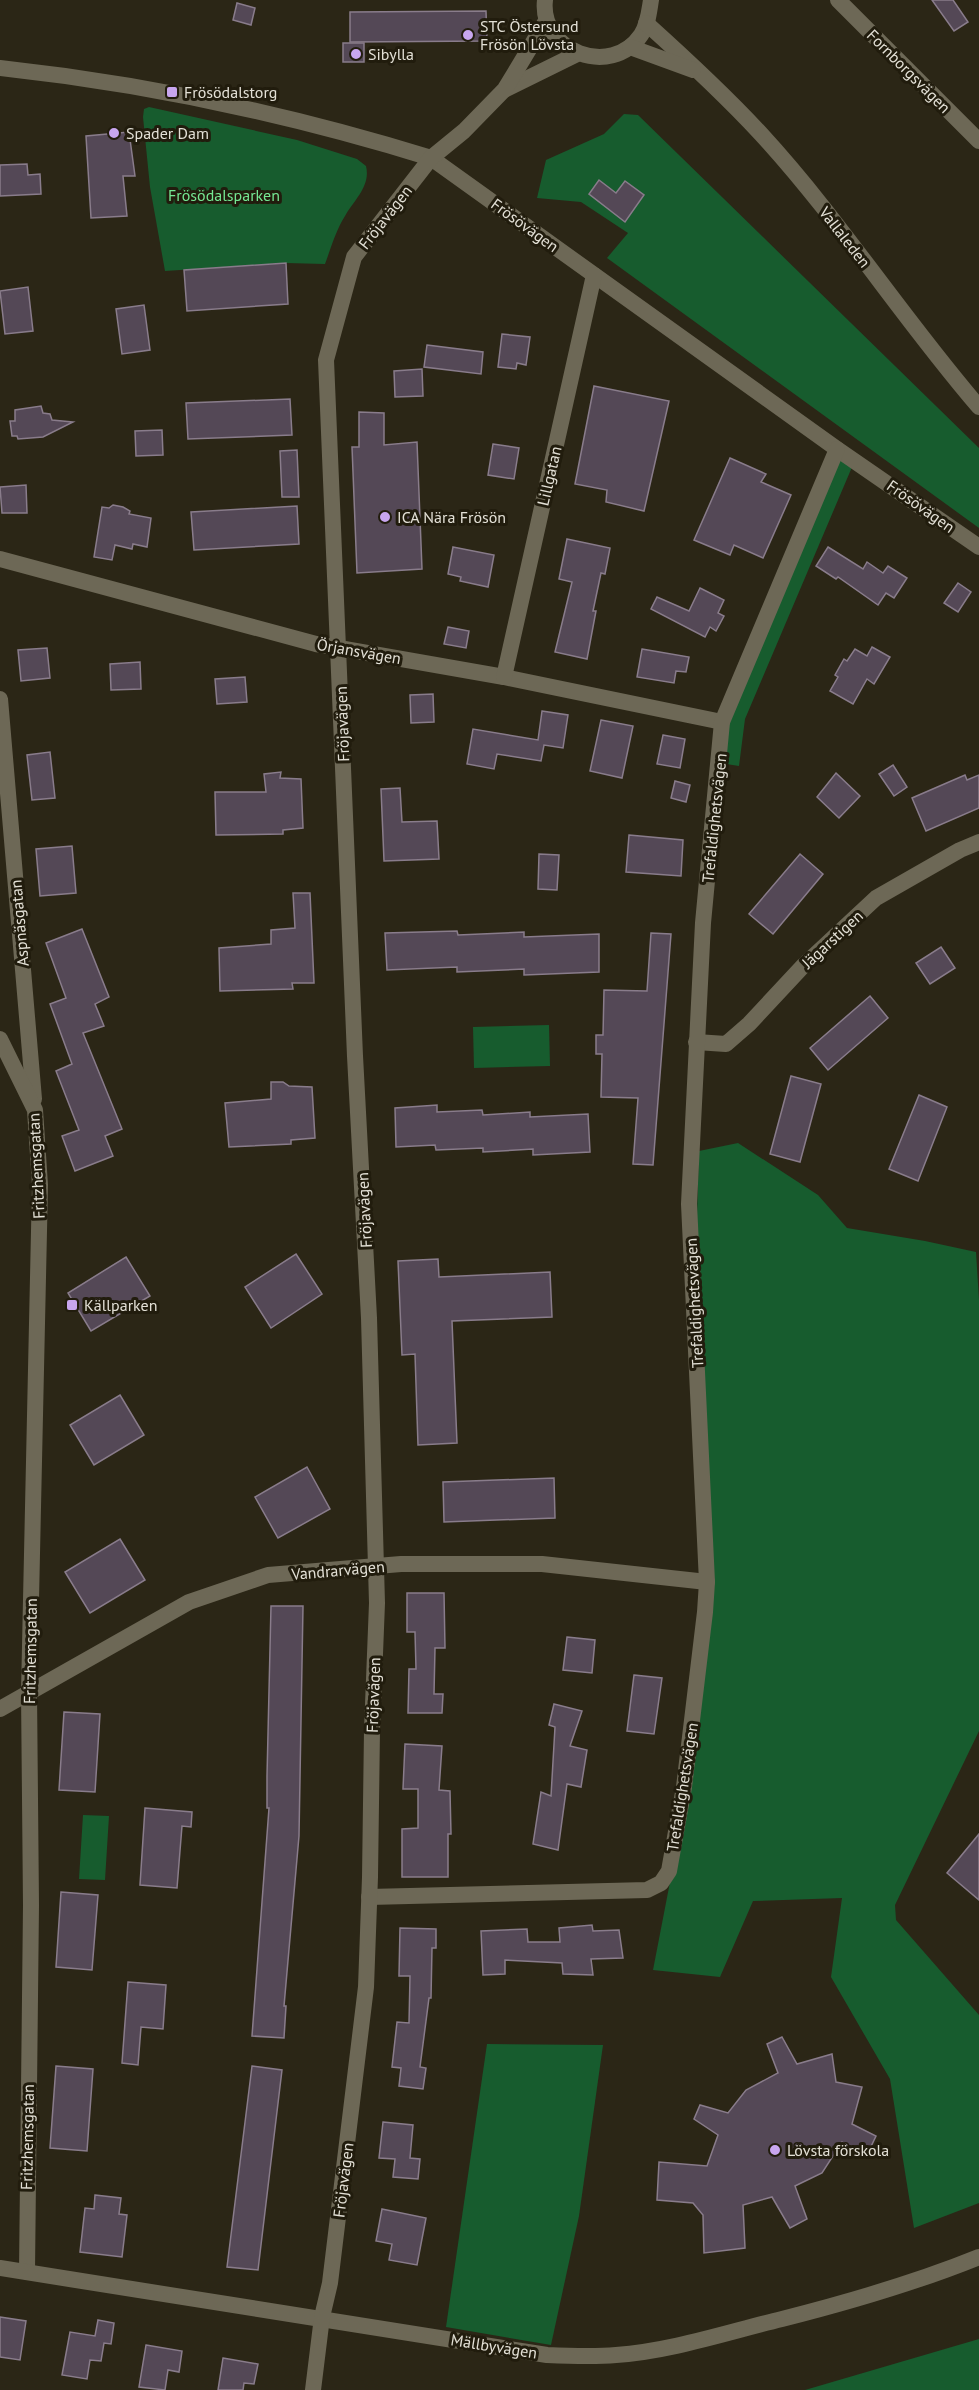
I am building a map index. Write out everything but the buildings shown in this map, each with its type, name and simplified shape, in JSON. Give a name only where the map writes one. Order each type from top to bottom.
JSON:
[{"type":"street","points":[[543,8],[560,42],[577,54],[588,57],[609,57],[630,47],[641,35],[651,0]]},
{"type":"street","name":"Fornborgsvägen","points":[[838,0],[979,141]]},
{"type":"street","name":"Fröjavägen","points":[[505,89],[543,8]]},
{"type":"street","name":"Vallaleden","points":[[646,23],[702,74],[762,135],[979,407]]},
{"type":"street","name":"Vallaleden","points":[[630,47],[702,74]]},
{"type":"street","name":"Fröjavägen","points":[[313,2390],[322,2318],[330,2283],[366,1987],[377,1603],[369,1318],[355,1056],[326,360],[354,257],[431,158],[464,130],[505,89],[577,54]]},
{"type":"street","name":"Frösövägen","points":[[0,68],[144,87],[227,103],[294,118],[431,158],[837,449],[979,547]]},
{"type":"street","name":"Lillgatan","points":[[504,677],[594,275]]},
{"type":"street","name":"Trefaldighetsvägen","points":[[369,1898],[647,1890],[661,1883],[669,1871],[684,1787],[707,1582],[689,1204],[703,923],[722,722],[837,449]]},
{"type":"street","name":"Örjansvägen","points":[[0,559],[316,644],[504,677],[722,722]]},
{"type":"street","name":"Aspnäsgatan","points":[[0,699],[35,1110]]},
{"type":"street","name":"Jägarstigen","points":[[696,1042],[726,1044],[749,1024],[804,965],[876,898],[960,850],[979,842]]},
{"type":"street","name":"Fritzhemsgatan","points":[[0,1039],[35,1110],[40,1185],[29,1692],[31,1905],[27,2272]]},
{"type":"street","name":"Vandrarvägen","points":[[0,1709],[189,1602],[268,1575],[375,1566],[542,1564],[707,1582]]},
{"type":"street","name":"Mällbyvägen","points":[[0,2268],[547,2355],[617,2355],[662,2348],[854,2300],[979,2257]]},
{"type":"green space","name":"Frösödalsparken","points":[[149,107],[297,140],[357,159],[366,166],[364,186],[339,227],[325,264],[286,263],[165,271],[150,187],[143,117],[144,109]]},
{"type":"green space","points":[[624,114],[638,115],[979,448],[979,528],[607,258],[628,233],[581,202],[537,198],[546,160],[604,134]]},
{"type":"green space","points":[[837,449],[855,460],[745,719],[739,766],[720,763],[722,722]]},
{"type":"green space","points":[[549,1025],[550,1066],[474,1068],[473,1027]]},
{"type":"green space","points":[[738,1143],[818,1195],[847,1228],[976,1252],[979,1300],[979,1731],[895,1905],[896,1920],[979,2015],[979,2203],[914,2228],[890,2079],[831,1977],[842,1898],[753,1901],[720,1977],[653,1970],[687,1794],[712,1611],[696,1247],[699,1151]]},
{"type":"green space","points":[[83,1815],[109,1816],[105,1880],[79,1879]]},
{"type":"green space","points":[[487,2044],[603,2045],[579,2216],[551,2345],[446,2327]]},
{"type":"green space","points":[[979,2339],[979,2390],[805,2390]]},
{"type":"place","name":"STC Östersund Frösön Lövsta","points":[[468,35]]},
{"type":"place","name":"Sibylla","points":[[356,54]]},
{"type":"place","name":"Frösödalstorg","points":[[172,92]]},
{"type":"place","name":"Spader Dam","points":[[114,133]]},
{"type":"place","name":"ICA Nära Frösön","points":[[385,517]]},
{"type":"place","name":"Källparken","points":[[72,1305]]},
{"type":"place","name":"Lövsta förskola","points":[[775,2150]]}]
